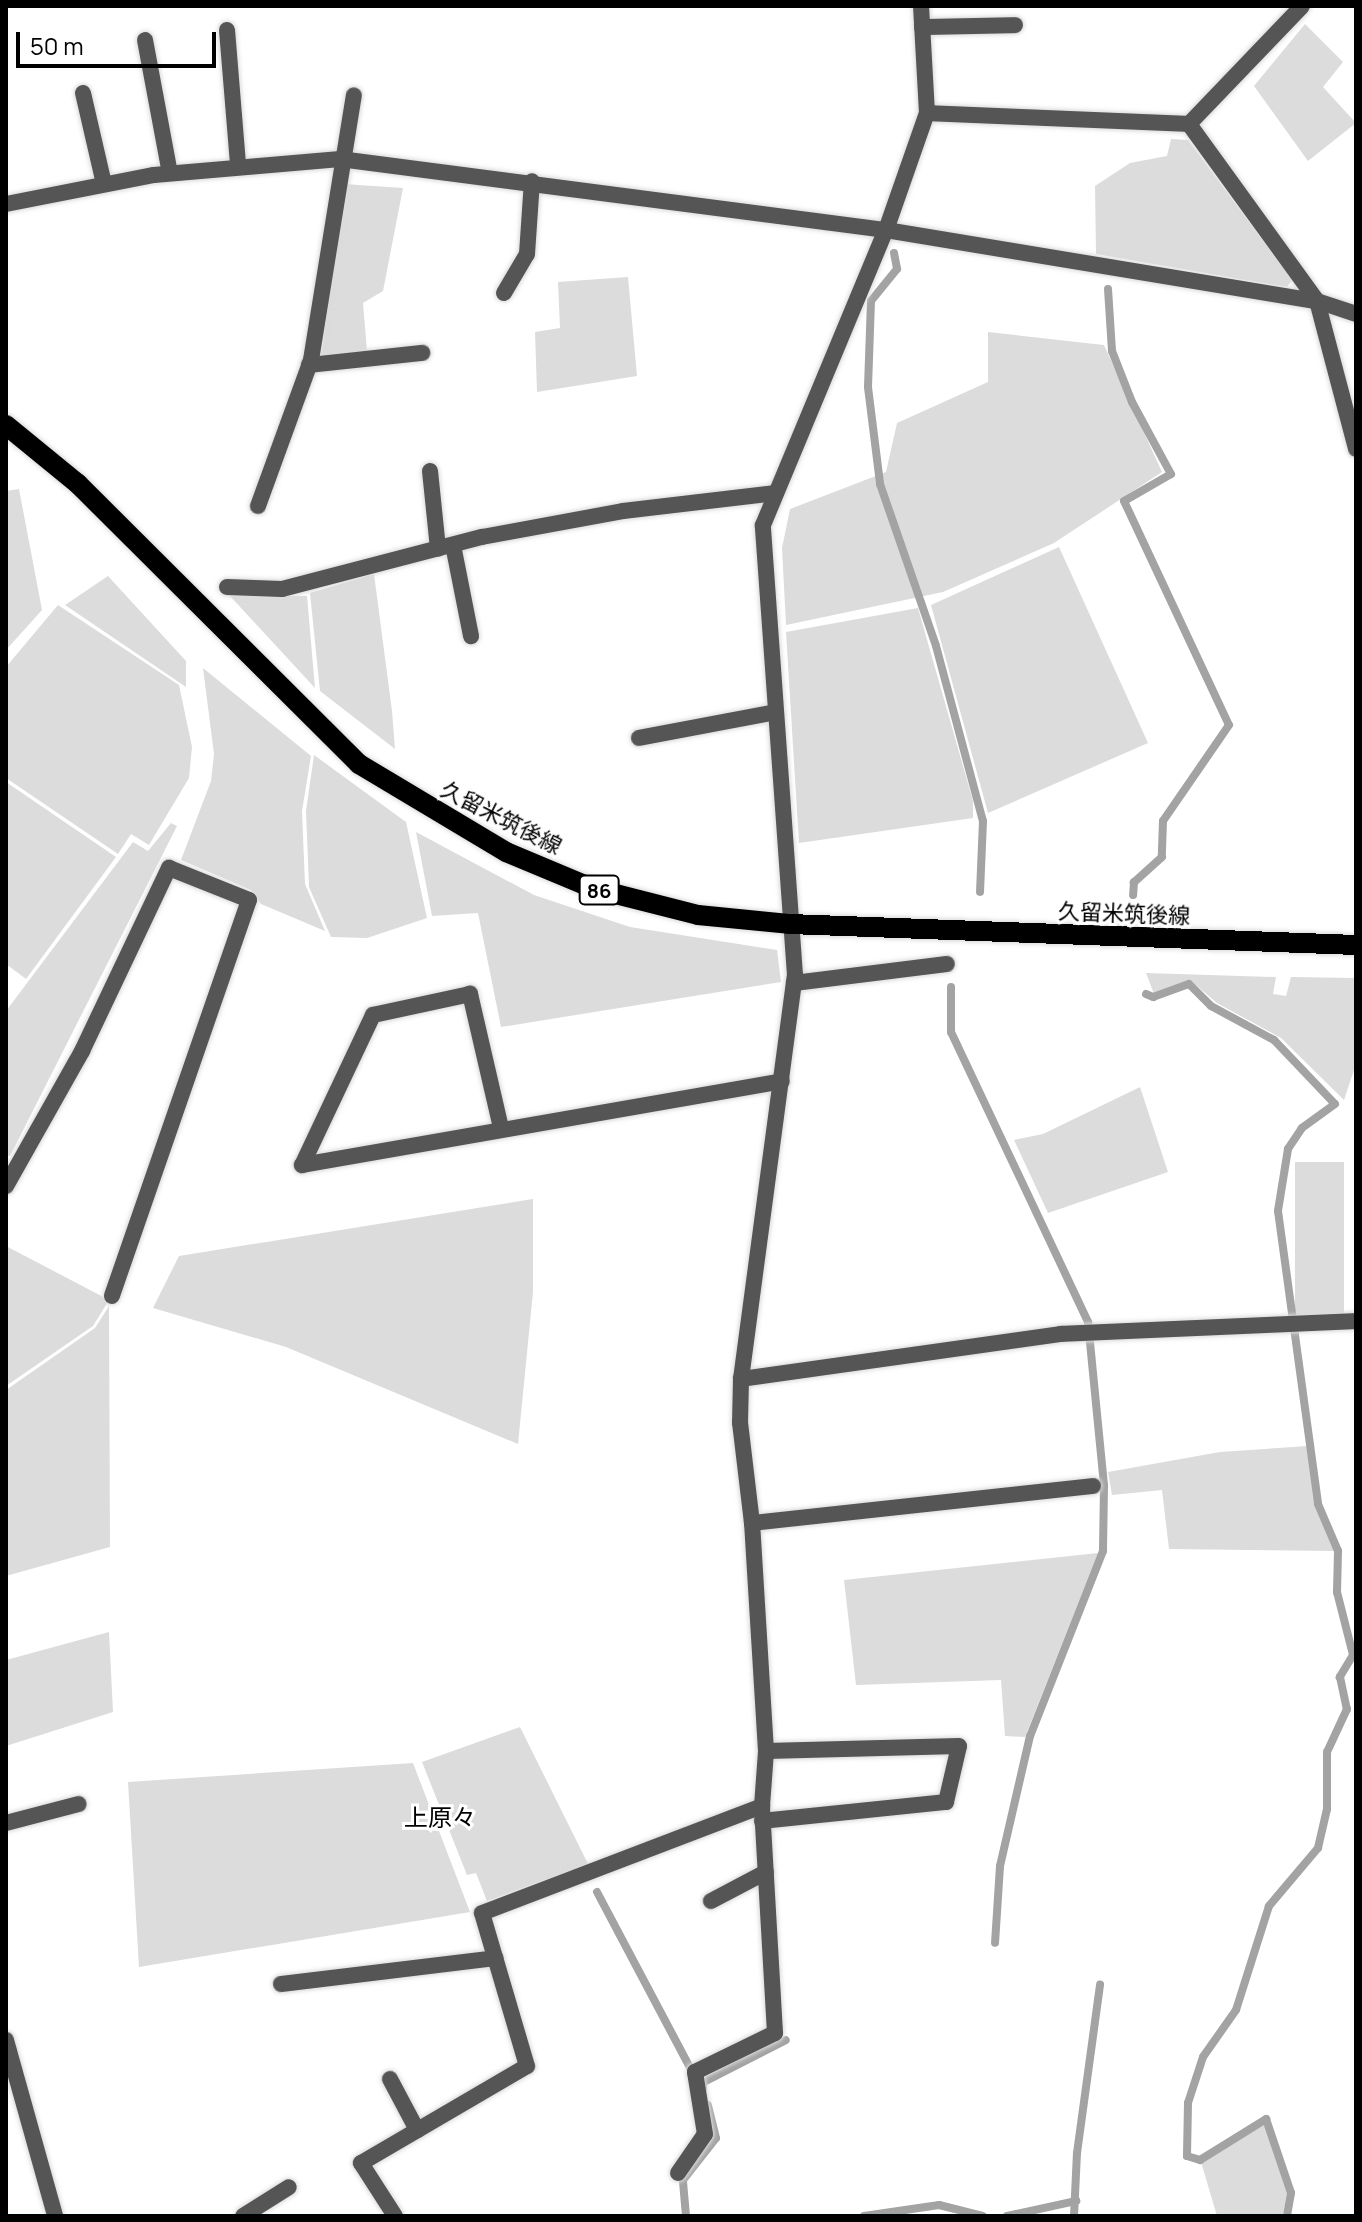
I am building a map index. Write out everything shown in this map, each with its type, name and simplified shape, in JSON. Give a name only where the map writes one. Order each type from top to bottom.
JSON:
[{"type":"main road","name":"久留米筑後線","points":[[6,425],[78,484],[359,764],[431,811],[506,852],[592,888],[698,915],[789,924],[1356,945]]},
{"type":"street","points":[[678,2173],[705,2134],[695,2072],[775,2033],[762,1813],[766,1751],[752,1523],[741,1438],[741,1379],[794,983],[763,525],[886,230],[927,113],[921,6]]},
{"type":"street","points":[[927,113],[1189,124],[1302,6]]},
{"type":"street","points":[[922,27],[1015,25]]},
{"type":"street","points":[[227,30],[238,165]]},
{"type":"street","points":[[145,40],[170,173]]},
{"type":"street","points":[[83,93],[104,184]]},
{"type":"street","points":[[258,506],[309,365],[340,159],[354,95]]},
{"type":"street","points":[[1189,124],[1317,301],[1356,449]]},
{"type":"street","points":[[6,204],[170,173],[340,159],[532,181],[886,230],[1317,301],[1356,314]]},
{"type":"street","points":[[504,293],[527,254],[532,181]]},
{"type":"street","points":[[309,365],[422,353]]},
{"type":"street","points":[[430,471],[446,547],[471,636]]},
{"type":"street","points":[[227,587],[282,589],[446,547],[623,511],[776,493]]},
{"type":"street","points":[[639,738],[776,712]]},
{"type":"street","points":[[6,1186],[82,1051],[169,868],[249,900],[112,1296]]},
{"type":"street","points":[[794,983],[947,964]]},
{"type":"street","points":[[501,1128],[470,994],[373,1015],[302,1165],[782,1081]]},
{"type":"street","points":[[741,1379],[1061,1334],[1356,1321]]},
{"type":"street","points":[[752,1523],[1093,1486]]},
{"type":"street","points":[[395,2216],[361,2163],[527,2066],[482,1913],[762,1813],[946,1802],[959,1746],[766,1751]]},
{"type":"street","points":[[6,1823],[79,1804]]},
{"type":"street","points":[[711,1901],[766,1872]]},
{"type":"street","points":[[281,1984],[495,1958]]},
{"type":"street","points":[[6,2040],[55,2216]]},
{"type":"street","points":[[390,2079],[417,2130]]},
{"type":"street","points":[[243,2216],[289,2187]]},
{"type":"shaded area","points":[[1305,24],[1343,62],[1323,87],[1356,123],[1308,161],[1254,86]]},
{"type":"shaded area","points":[[1171,139],[1188,140],[1292,280],[1287,287],[1096,254],[1095,186],[1130,163],[1167,156]]},
{"type":"shaded area","points":[[344,184],[403,188],[383,291],[363,303],[367,351],[321,358]]},
{"type":"shaded area","points":[[628,277],[637,376],[537,392],[535,332],[560,328],[558,282]]},
{"type":"shaded area","points":[[988,332],[1104,345],[1162,472],[1054,543],[943,592],[786,625],[782,548],[790,509],[886,472],[897,423],[988,382]]},
{"type":"shaded area","points":[[19,489],[42,610],[6,650],[6,491]]},
{"type":"shaded area","points":[[1059,547],[1148,743],[988,813],[931,605]]},
{"type":"shaded area","points":[[374,574],[395,749],[320,691],[310,593]]},
{"type":"shaded area","points":[[108,576],[186,661],[186,687],[65,605]]},
{"type":"shaded area","points":[[230,596],[307,596],[315,688]]},
{"type":"shaded area","points":[[58,605],[179,685],[192,747],[189,778],[149,845],[131,834],[118,854],[6,778],[6,667]]},
{"type":"shaded area","points":[[918,608],[973,801],[973,818],[799,843],[786,632]]},
{"type":"shaded area","points":[[203,668],[311,756],[302,811],[305,884],[325,931],[261,904],[251,890],[181,860],[211,781],[214,754]]},
{"type":"shaded area","points":[[314,755],[406,822],[427,918],[367,938],[331,937],[309,887],[306,811]]},
{"type":"shaded area","points":[[6,782],[116,857],[26,979],[6,964]]},
{"type":"shaded area","points":[[171,823],[177,826],[10,1156],[6,1155],[6,1011],[133,842],[148,851]]},
{"type":"shaded area","points":[[416,832],[534,895],[630,927],[777,950],[781,982],[501,1027],[478,913],[432,916]]},
{"type":"shaded area","points":[[1146,973],[1276,977],[1273,994],[1286,996],[1291,977],[1356,978],[1356,1064],[1344,1100],[1281,1038],[1217,1003],[1190,980],[1154,994]]},
{"type":"shaded area","points":[[1140,1087],[1168,1172],[1048,1213],[1014,1140],[1043,1134]]},
{"type":"shaded area","points":[[1295,1162],[1344,1162],[1344,1316],[1295,1316]]},
{"type":"shaded area","points":[[533,1199],[533,1292],[518,1444],[286,1347],[153,1308],[179,1256]]},
{"type":"shaded area","points":[[6,1246],[109,1300],[93,1326],[6,1386]]},
{"type":"shaded area","points":[[109,1306],[110,1547],[6,1576],[6,1390],[95,1328]]},
{"type":"shaded area","points":[[1307,1446],[1315,1502],[1335,1551],[1169,1549],[1162,1490],[1112,1495],[1108,1472],[1220,1452]]},
{"type":"shaded area","points":[[1098,1553],[1025,1737],[1005,1736],[1001,1680],[856,1685],[844,1580]]},
{"type":"shaded area","points":[[109,1632],[113,1712],[6,1746],[6,1660]]},
{"type":"shaded area","points":[[520,1727],[588,1864],[487,1901],[476,1873],[467,1875],[422,1762]]},
{"type":"shaded area","points":[[413,1763],[470,1912],[139,1967],[128,1782]]},
{"type":"shaded area","points":[[1264,2122],[1287,2192],[1283,2216],[1217,2216],[1201,2162]]},
{"type":"waterway","points":[[894,253],[897,269],[871,301],[868,387],[880,484],[936,646],[983,821],[980,892]]},
{"type":"waterway","points":[[1108,289],[1112,351],[1132,402],[1171,474],[1124,501],[1229,725],[1163,821],[1162,857],[1134,882],[1133,895]]},
{"type":"waterway","points":[[1146,994],[1153,997],[1189,984],[1211,1006],[1274,1040],[1335,1104],[1302,1128],[1288,1149],[1278,1211],[1318,1504],[1338,1551],[1337,1592],[1353,1655],[1340,1677],[1347,1709],[1327,1752],[1327,1809],[1318,1848],[1269,1906],[1236,2010],[1203,2057],[1188,2103],[1187,2156],[1200,2160],[1266,2119],[1291,2193],[1287,2216]]},
{"type":"waterway","points":[[951,987],[951,1032],[1088,1322],[1104,1486],[1103,1551],[1030,1736],[1000,1866],[995,1943]]},
{"type":"waterway","points":[[597,1892],[694,2075]]},
{"type":"waterway","points":[[1074,2216],[1077,2153],[1100,1985]]},
{"type":"waterway","points":[[703,2088],[702,2083],[786,2040]]},
{"type":"waterway","points":[[686,2216],[683,2180],[716,2138],[708,2105]]},
{"type":"waterway","points":[[1007,2216],[1076,2201]]},
{"type":"waterway","points":[[864,2216],[939,2205],[983,2216]]},
{"type":"district","name":"上原々","points":[[440,1817]]}]
